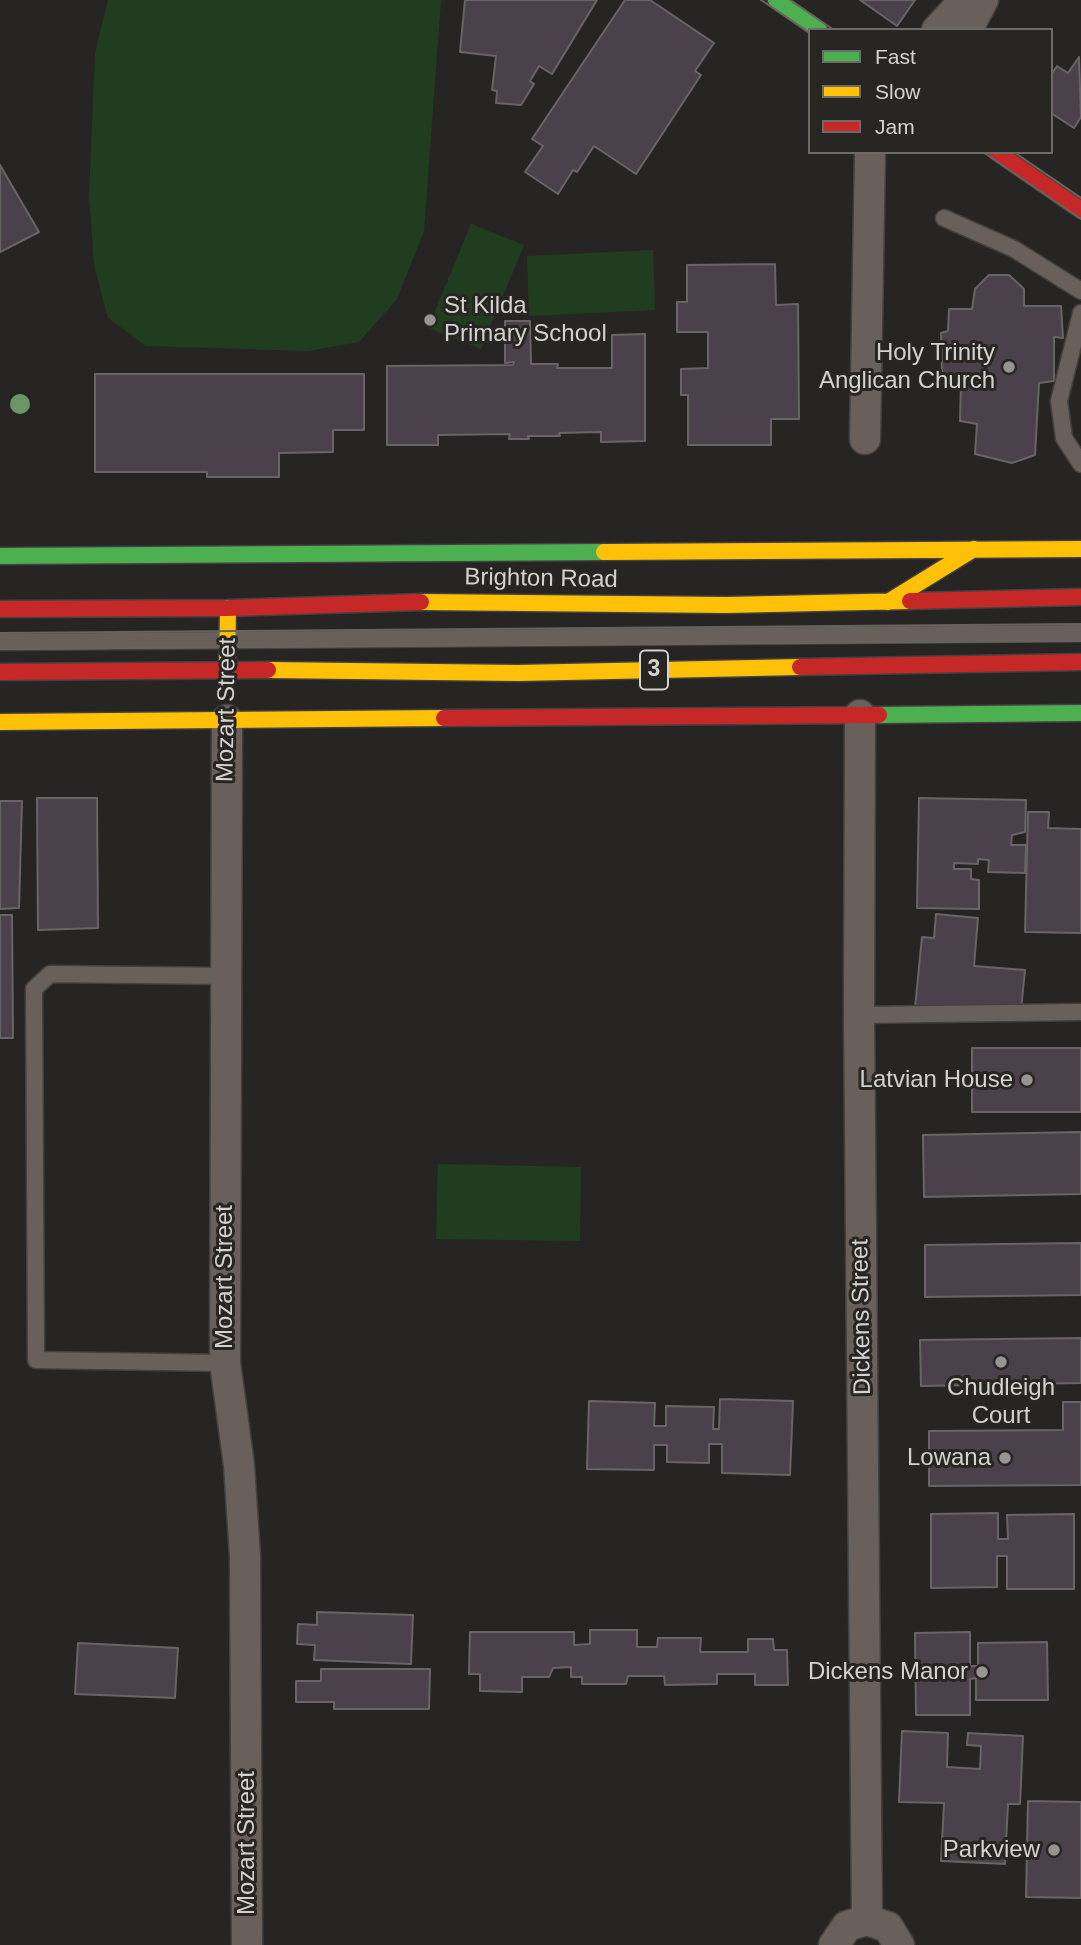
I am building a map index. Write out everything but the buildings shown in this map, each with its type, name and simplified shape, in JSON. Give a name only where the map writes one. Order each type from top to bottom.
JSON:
[{"type":"main road","points":[[776,0],[816,28]]},
{"type":"main road","points":[[1000,154],[1081,210]]},
{"type":"main road","points":[[888,601],[974,549]]},
{"type":"main road","name":"Brighton Road","points":[[0,556],[1081,549]]},
{"type":"main road","name":"Brighton Road","points":[[0,608],[228,608],[456,600],[726,605],[1081,597]]},
{"type":"main road","name":"Mozart Street","points":[[227,676],[228,608]]},
{"type":"main road","name":"3","points":[[0,672],[227,676],[351,669],[518,673],[1081,663]]},
{"type":"main road","points":[[0,722],[227,714],[1081,713]]},
{"type":"street","points":[[939,28],[965,0]]},
{"type":"street","points":[[968,28],[983,0]]},
{"type":"street","points":[[864,439],[870,154]]},
{"type":"street","name":"Mozart Street","points":[[227,714],[225,1363],[239,1465],[245,1556],[247,1945]]},
{"type":"street","name":"Dickens Street","points":[[860,715],[859,1015],[867,1920]]},
{"type":"street","points":[[834,1945],[847,1926],[867,1920],[888,1927],[899,1945]]},
{"type":"lane","points":[[944,218],[1014,249],[1081,291]]},
{"type":"lane","points":[[1081,313],[1059,401],[1064,438],[1081,464]]},
{"type":"lane","points":[[0,642],[1081,633]]},
{"type":"lane","points":[[225,976],[50,974],[34,989],[36,1360],[225,1363]]},
{"type":"lane","points":[[859,1015],[1081,1012]]},
{"type":"green space","points":[[108,0],[441,0],[424,231],[397,299],[359,342],[308,351],[146,346],[108,318],[94,265],[89,195],[95,53]]},
{"type":"green space","points":[[471,224],[524,245],[481,349],[428,328]]},
{"type":"green space","points":[[653,250],[655,310],[529,316],[527,256]]},
{"type":"green space","points":[[438,1164],[581,1167],[580,1241],[436,1239]]},
{"type":"tram line","points":[[761,0],[808,32]]},
{"type":"tram line","points":[[790,0],[831,28]]},
{"type":"tram line","points":[[986,154],[1081,219]]},
{"type":"tram line","points":[[1017,154],[1081,198]]},
{"type":"tram line","points":[[0,633],[1081,624]]},
{"type":"tram line","points":[[0,649],[1081,641]]},
{"type":"traffic: fast","points":[[776,0],[816,28]]},
{"type":"traffic: fast","points":[[0,556],[604,552]]},
{"type":"traffic: fast","points":[[879,715],[1081,713]]},
{"type":"traffic: slow","points":[[888,602],[974,549]]},
{"type":"traffic: slow","points":[[604,552],[1081,549]]},
{"type":"traffic: slow","points":[[421,602],[726,605],[910,601]]},
{"type":"traffic: slow","points":[[227,670],[228,608]]},
{"type":"traffic: slow","points":[[268,670],[518,673],[800,667]]},
{"type":"traffic: slow","points":[[0,722],[444,718]]},
{"type":"traffic: jam","points":[[1000,154],[1081,210]]},
{"type":"traffic: jam","points":[[910,601],[1081,597]]},
{"type":"traffic: jam","points":[[0,609],[228,608],[421,602]]},
{"type":"traffic: jam","points":[[800,667],[1081,662]]},
{"type":"traffic: jam","points":[[0,672],[268,670]]},
{"type":"traffic: jam","points":[[444,718],[879,715]]},
{"type":"place","name":"St Kilda Primary School","points":[[430,320]]},
{"type":"place","name":"Holy Trinity Anglican Church","points":[[1009,367]]},
{"type":"place","name":"Latvian House","points":[[1027,1080]]},
{"type":"place","name":"Chudleigh Court","points":[[1001,1362]]},
{"type":"place","name":"Lowana","points":[[1005,1458]]},
{"type":"place","name":"Dickens Manor","points":[[982,1672]]},
{"type":"place","name":"Parkview","points":[[1054,1850]]}]
